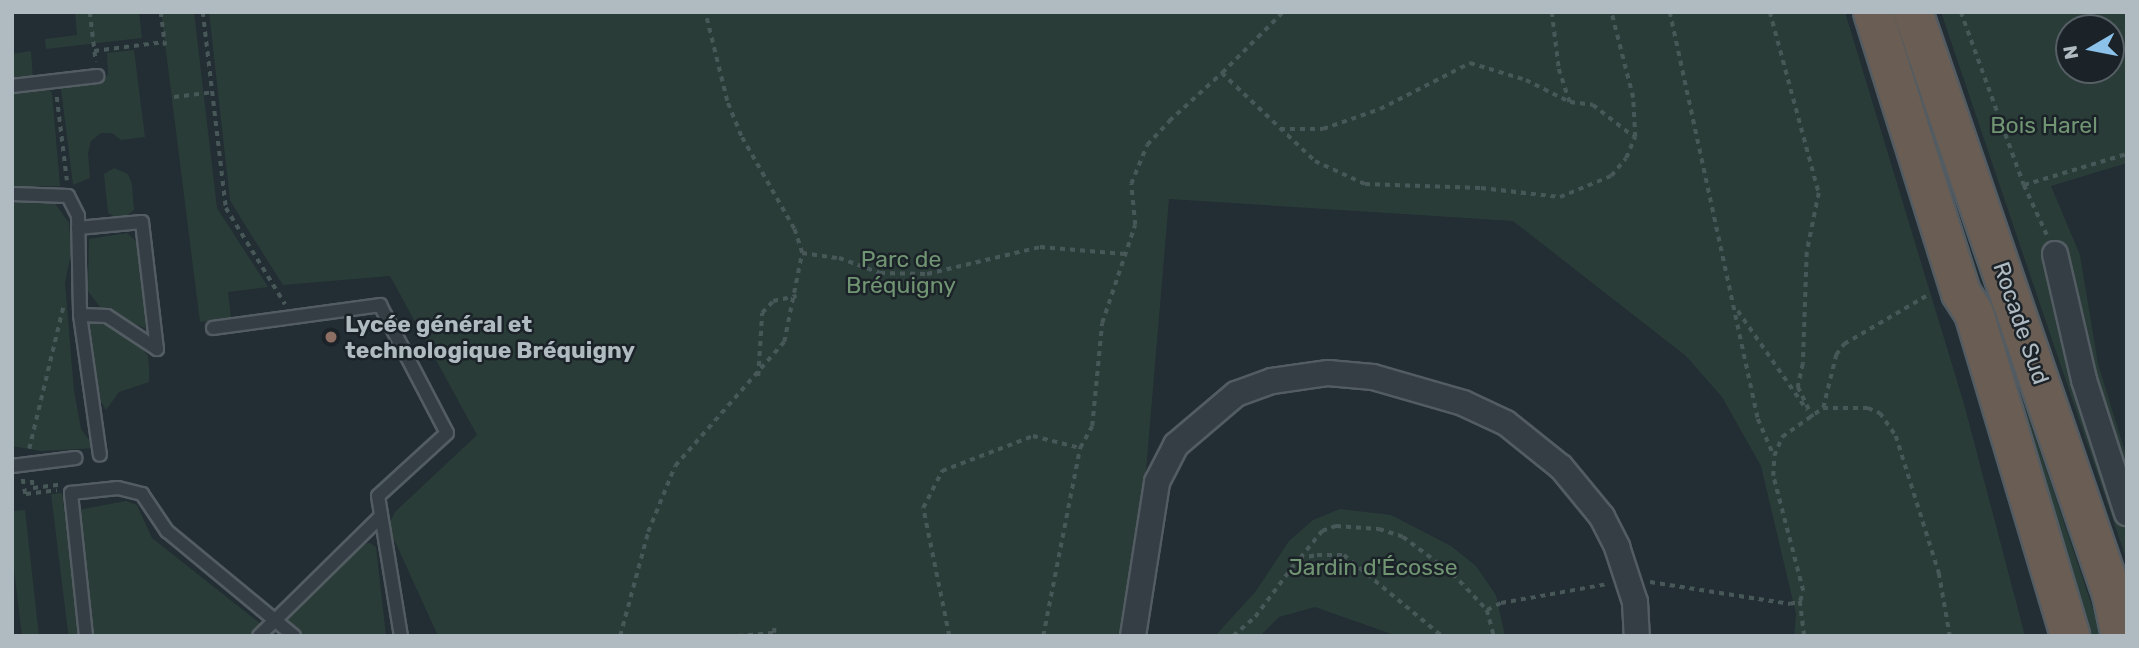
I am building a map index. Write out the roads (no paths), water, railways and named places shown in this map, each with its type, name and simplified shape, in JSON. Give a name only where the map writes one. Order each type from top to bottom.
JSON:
[{"type":"highway","name":"Rocade Sud","points":[[1873,12],[1943,295],[1974,313],[2070,636]]},
{"type":"highway","name":"Rocade Sud","points":[[1913,12],[2120,600],[2121,636]]},
{"type":"highway","points":[[1943,295],[1957,318],[2043,636]]},
{"type":"street","points":[[2055,254],[2084,380],[2127,513]]},
{"type":"street","points":[[1133,636],[1157,482],[1176,445],[1236,394],[1272,381],[1328,373],[1415,387],[1506,422],[1583,492],[1602,517],[1629,580],[1637,636]]},
{"type":"lane","points":[[12,86],[97,76]]},
{"type":"lane","points":[[12,194],[68,196],[78,228],[80,315],[100,454]]},
{"type":"lane","points":[[78,228],[142,222],[157,349],[107,316],[80,315]]},
{"type":"lane","points":[[213,328],[380,305],[447,433],[378,496],[401,636]]},
{"type":"lane","points":[[12,466],[75,458]]},
{"type":"lane","points":[[86,636],[71,493],[118,488],[142,494],[167,531],[294,636]]},
{"type":"lane","points":[[259,636],[381,516]]},
{"type":"place","name":"Lycée général et technologique Bréquigny","points":[[331,337]]},
{"type":"park label","name":"Bois Harel","points":[[2044,125]]},
{"type":"park label","name":"Parc de Bréquigny","points":[[901,272]]},
{"type":"park label","name":"Jardin d'Écosse","points":[[1373,567]]}]
